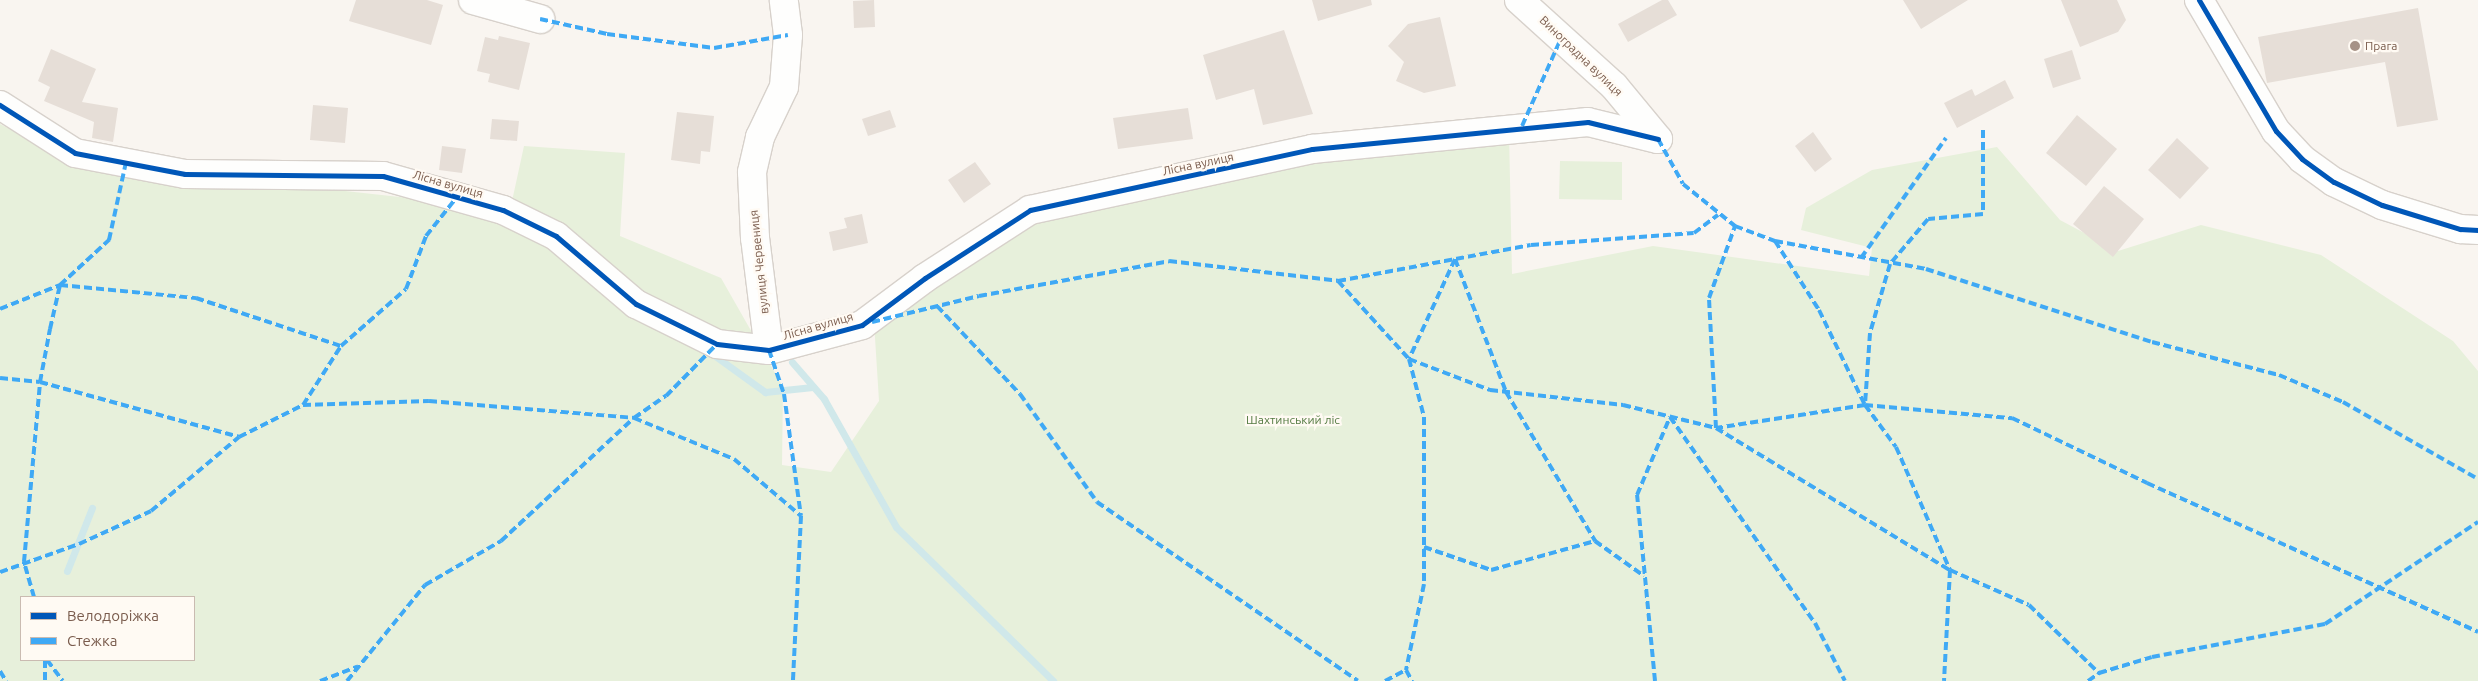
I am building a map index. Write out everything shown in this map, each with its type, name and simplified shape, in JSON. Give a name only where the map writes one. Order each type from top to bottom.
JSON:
[{"type":"street","points":[[473,0],[540,19]]},
{"type":"street","name":"вулиця Червениця","points":[[769,350],[754,238],[752,172],[760,138],[784,87],[788,35],[784,0]]},
{"type":"street","name":"Виноградна вулиця","points":[[1519,0],[1614,86],[1658,139]]},
{"type":"street","points":[[2199,0],[2276,130],[2302,159],[2334,182],[2382,205],[2460,229],[2478,230]]},
{"type":"street","name":"Лісна вулиця","points":[[0,105],[75,153],[184,174],[383,176],[503,210],[556,236],[636,304],[717,344],[769,350],[862,324],[925,278],[1030,210],[1312,149],[1588,122],[1658,139]]},
{"type":"green space","name":"Шахтинський ліс","points":[[0,124],[71,161],[418,199],[507,224],[524,146],[625,153],[620,236],[721,278],[783,387],[782,465],[831,472],[879,401],[874,322],[988,235],[1107,189],[1509,132],[1512,274],[1653,246],[1869,276],[1872,248],[1801,230],[1806,208],[1872,170],[1997,147],[2060,220],[2118,251],[2201,225],[2321,255],[2453,341],[2478,371],[2478,681],[0,681]]},
{"type":"green space","points":[[1560,161],[1622,162],[1622,200],[1559,199]]},
{"type":"building","points":[[356,0],[427,0],[443,5],[431,45],[349,21]]},
{"type":"building","points":[[874,0],[875,27],[854,28],[853,1]]},
{"type":"building","points":[[1312,0],[1371,0],[1372,5],[1318,21]]},
{"type":"building","points":[[1662,0],[1668,0],[1677,15],[1628,42],[1618,24]]},
{"type":"building","points":[[1903,0],[1968,0],[1921,29]]},
{"type":"building","points":[[2061,0],[2117,0],[2126,20],[2118,32],[2080,47]]},
{"type":"building","points":[[2418,8],[2438,120],[2397,127],[2385,62],[2267,83],[2258,37]]},
{"type":"building","points":[[1440,17],[1456,86],[1424,93],[1396,81],[1404,62],[1388,46],[1408,24]]},
{"type":"building","points":[[1284,30],[1313,114],[1263,125],[1254,89],[1216,100],[1203,55]]},
{"type":"building","points":[[499,36],[530,43],[519,90],[488,82],[490,74],[477,71],[485,37],[498,40]]},
{"type":"building","points":[[51,49],[96,69],[82,102],[118,108],[113,142],[92,138],[94,122],[44,101],[50,87],[38,81]]},
{"type":"building","points":[[2072,50],[2081,79],[2053,88],[2044,59]]},
{"type":"building","points":[[2005,80],[2014,98],[1957,128],[1944,103],[1972,89],[1975,96]]},
{"type":"building","points":[[313,105],[348,108],[345,143],[310,140]]},
{"type":"building","points":[[1188,108],[1193,139],[1118,149],[1113,118]]},
{"type":"building","points":[[890,110],[896,127],[868,136],[862,119]]},
{"type":"building","points":[[677,112],[714,116],[710,152],[701,151],[700,164],[671,160]]},
{"type":"building","points":[[2077,115],[2117,149],[2086,186],[2046,153]]},
{"type":"building","points":[[492,119],[519,121],[517,141],[490,139]]},
{"type":"building","points":[[1813,132],[1832,159],[1815,172],[1795,146]]},
{"type":"building","points":[[2177,138],[2209,168],[2180,199],[2148,170]]},
{"type":"building","points":[[442,146],[466,149],[462,173],[439,170]]},
{"type":"building","points":[[975,162],[991,184],[964,203],[948,180]]},
{"type":"building","points":[[2104,186],[2144,219],[2113,257],[2073,224]]},
{"type":"building","points":[[862,214],[868,243],[833,251],[829,232],[847,228],[844,218]]},
{"type":"waterway","points":[[711,353],[765,392],[813,387]]},
{"type":"waterway","points":[[792,362],[824,399],[896,527],[1053,681]]},
{"type":"waterway","points":[[67,571],[92,508]]},
{"type":"marked path","points":[[540,19],[607,34],[714,48],[788,35]]},
{"type":"marked path","points":[[1522,126],[1562,36]]},
{"type":"marked path","points":[[1983,130],[1983,214],[1928,219],[1890,264],[1870,333],[1865,405],[2012,418],[2147,483],[2478,632]]},
{"type":"marked path","points":[[1861,258],[1946,138]]},
{"type":"marked path","points":[[1658,139],[1683,184],[1735,226],[1775,241],[1926,269],[2152,342],[2279,375],[2343,402],[2478,479]]},
{"type":"marked path","points":[[34,596],[24,562],[40,382],[50,329],[60,285],[109,240],[126,162]]},
{"type":"marked path","points":[[303,405],[341,346],[406,289],[426,236],[457,197]]},
{"type":"marked path","points":[[872,322],[979,296],[1169,261],[1338,281],[1531,245],[1694,233],[1718,215]]},
{"type":"marked path","points":[[1455,259],[1409,359],[1490,390],[1623,405],[1716,428],[1709,298],[1735,226]]},
{"type":"marked path","points":[[1775,241],[1819,310],[1865,405],[1896,447],[1950,570],[1944,681]]},
{"type":"marked path","points":[[1455,259],[1506,392],[1595,541],[1644,576]]},
{"type":"marked path","points":[[1338,281],[1409,359],[1424,417],[1424,584],[1406,670],[1412,681]]},
{"type":"marked path","points":[[0,309],[60,285],[196,298],[341,346]]},
{"type":"marked path","points":[[937,306],[1020,394],[1097,502],[1358,681]]},
{"type":"marked path","points":[[347,681],[425,585],[501,541],[634,418],[666,396],[717,344]]},
{"type":"marked path","points":[[769,350],[784,394],[801,516],[793,681]]},
{"type":"marked path","points":[[0,378],[40,382],[239,437]]},
{"type":"marked path","points":[[0,572],[79,544],[151,511],[239,437],[303,405],[429,401],[634,418],[734,459],[801,516]]},
{"type":"marked path","points":[[1865,405],[1716,428],[1950,570],[2029,605],[2099,673]]},
{"type":"marked path","points":[[1670,417],[1815,623],[1845,681]]},
{"type":"marked path","points":[[1655,681],[1637,495],[1670,417]]},
{"type":"marked path","points":[[2088,681],[2099,673],[2152,657],[2325,624],[2478,522]]},
{"type":"marked path","points":[[1424,547],[1491,570],[1595,541]]},
{"type":"marked path","points":[[45,661],[45,681]]},
{"type":"marked path","points":[[48,661],[63,681]]},
{"type":"marked path","points":[[320,681],[357,667]]},
{"type":"marked path","points":[[1385,681],[1406,670]]},
{"type":"marked path","points":[[0,671],[6,681]]},
{"type":"cycle path","points":[[2199,0],[2276,131],[2302,159],[2334,182],[2382,205],[2460,229],[2478,230]]},
{"type":"cycle path","points":[[0,105],[75,153],[185,174],[383,176],[503,210],[556,236],[636,304],[717,344],[769,350],[862,325],[925,278],[1030,210],[1312,149],[1588,122],[1658,139]]},
{"type":"place","name":"Прага","points":[[2355,46]]}]
